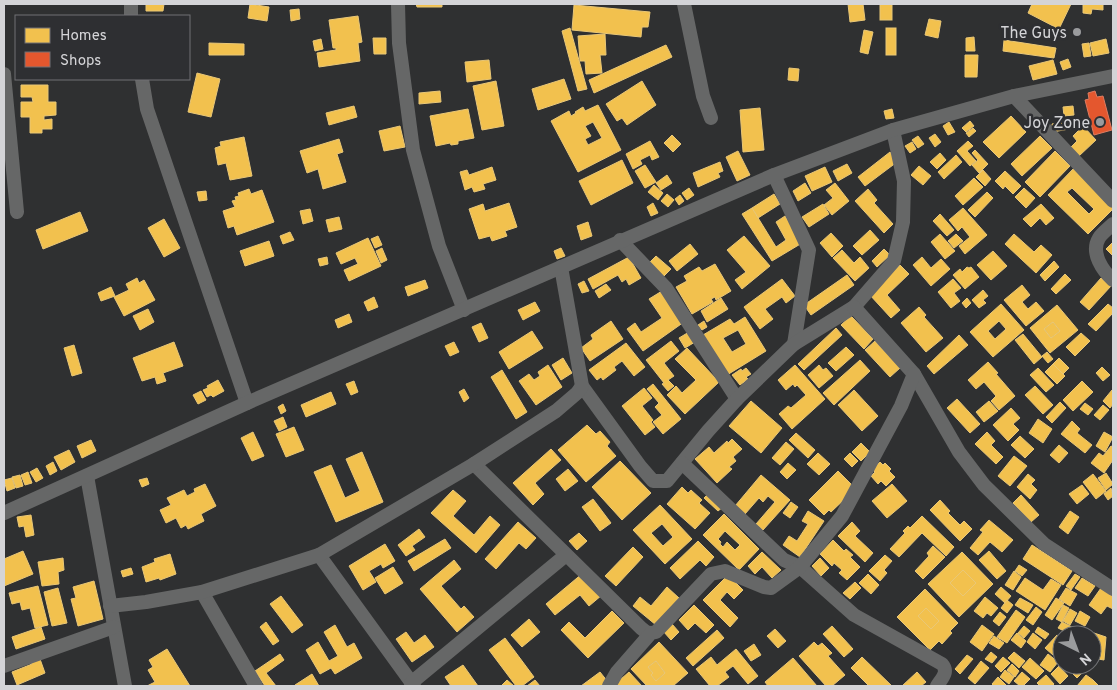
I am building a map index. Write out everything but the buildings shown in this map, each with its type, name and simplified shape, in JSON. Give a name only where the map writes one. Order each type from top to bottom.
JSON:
[{"type":"street","points":[[398,4],[399,43],[413,150],[439,246],[464,310]]},
{"type":"street","points":[[680,4],[703,96],[711,118]]},
{"type":"street","points":[[4,74],[17,212]]},
{"type":"street","points":[[4,513],[247,403],[774,175],[893,130],[1014,96],[1113,76]]},
{"type":"street","points":[[142,80],[147,109],[247,403]]},
{"type":"street","points":[[1014,96],[1113,202]]},
{"type":"street","points":[[561,267],[582,386],[653,481],[667,481],[737,399],[794,344],[854,307],[894,261],[903,222],[904,181],[893,130]]},
{"type":"street","points":[[774,175],[809,250],[794,344]]},
{"type":"street","points":[[1113,224],[1098,238],[1096,253],[1099,263],[1113,280]]},
{"type":"street","points":[[620,240],[666,288],[737,399]]},
{"type":"street","points":[[854,307],[914,374],[959,452],[984,485],[1044,544],[1113,589]]},
{"type":"street","points":[[474,464],[641,628],[646,632],[656,632],[711,574],[725,571],[771,588],[800,567],[842,516],[902,406],[914,374]]},
{"type":"street","points":[[110,606],[202,592],[319,555],[474,464],[556,411],[577,393],[582,386]]},
{"type":"street","points":[[682,463],[784,560],[800,567],[854,615],[942,664],[946,668],[946,673],[937,686]]},
{"type":"street","points":[[86,476],[125,686]]},
{"type":"street","points":[[319,555],[412,685],[566,555]]},
{"type":"street","points":[[202,592],[256,686]]},
{"type":"street","points":[[4,666],[114,627]]},
{"type":"street","points":[[609,686],[617,672],[651,633]]},
{"type":"place","name":"The Guys","points":[[1077,32]]},
{"type":"place","name":"Joy Zone","points":[[1100,122]]}]
